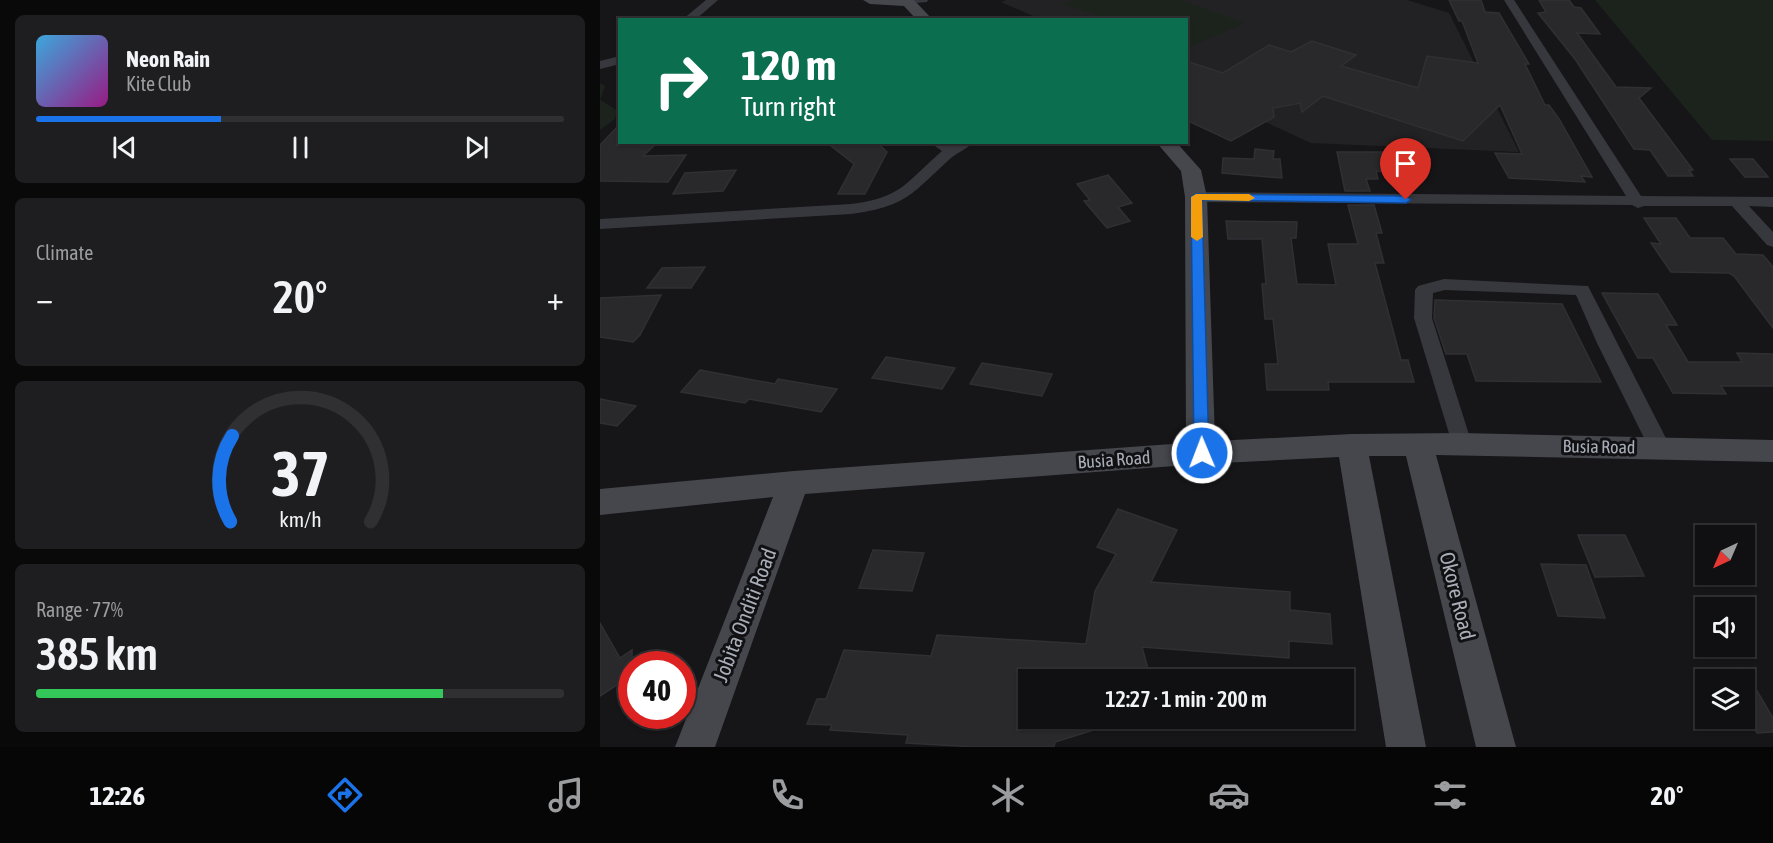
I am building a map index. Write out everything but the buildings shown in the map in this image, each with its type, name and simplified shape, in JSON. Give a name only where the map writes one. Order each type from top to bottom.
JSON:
[{"type":"street","points":[[690,18],[713,0]]},
{"type":"street","points":[[870,0],[915,1],[925,18]]},
{"type":"street","points":[[1509,0],[1638,202]]},
{"type":"street","points":[[600,65],[618,60]]},
{"type":"street","points":[[940,144],[952,150]]},
{"type":"street","points":[[600,224],[851,209],[877,205],[893,200],[905,192],[934,164],[963,144]]},
{"type":"street","points":[[1167,144],[1191,170],[1196,197],[1202,453]]},
{"type":"street","points":[[1196,197],[1773,202]]},
{"type":"street","points":[[1737,202],[1773,242]]},
{"type":"street","points":[[1461,444],[1423,318],[1424,290],[1444,284],[1582,290],[1605,343],[1660,448]]},
{"type":"street","name":"Busia Road","points":[[600,502],[794,483],[1202,453],[1352,446],[1461,444],[1773,451]]},
{"type":"street","name":"Okore Road","points":[[1418,445],[1496,747]]},
{"type":"street","points":[[1352,446],[1407,747]]},
{"type":"street","name":"Jobita Onditi Road","points":[[695,747],[794,483]]},
{"type":"shaded area","points":[[1006,0],[1407,0],[1449,13],[1519,152],[1311,143],[1188,86],[1188,18],[1038,18],[1001,2]]},
{"type":"shaded area","points":[[1072,0],[1180,0],[1245,23],[1188,48],[1188,18],[1104,18],[1062,4]]},
{"type":"shaded area","points":[[1595,0],[1773,0],[1773,141],[1712,140]]},
{"type":"shaded area","points":[[600,83],[605,86],[600,100]]},
{"type":"shaded area","points":[[600,100],[617,110],[615,119],[600,130]]},
{"type":"slow traffic","points":[[1197,237],[1196,197],[1249,198]]},
{"type":"route","points":[[1202,453],[1196,197],[1406,200]]}]
